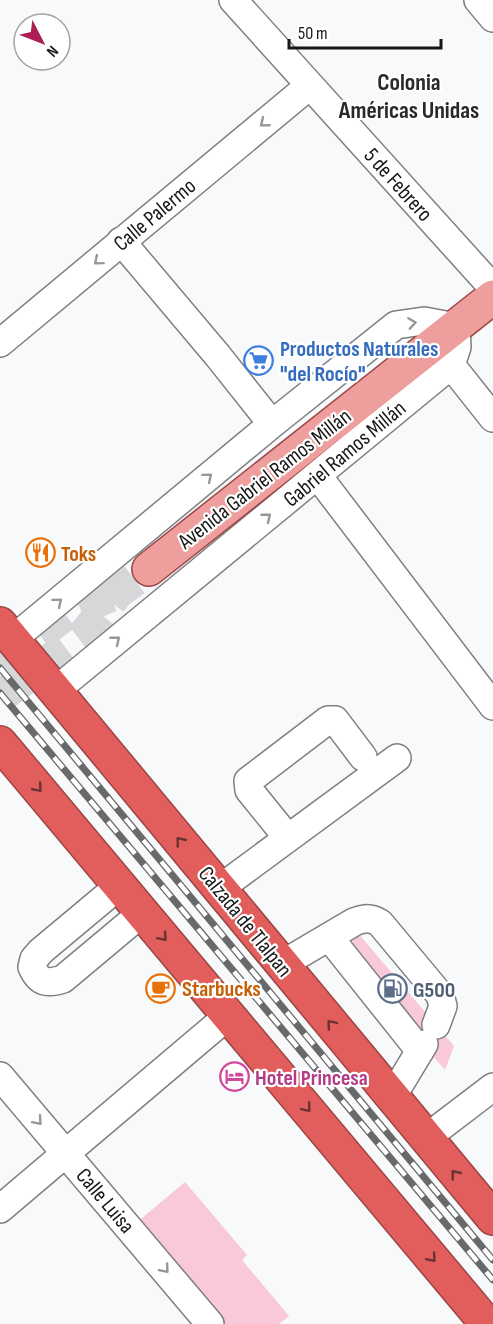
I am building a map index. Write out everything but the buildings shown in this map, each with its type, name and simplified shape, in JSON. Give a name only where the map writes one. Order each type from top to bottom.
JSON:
[{"type":"highway","name":"Calzada de Tlalpan","points":[[7,632],[493,1218]]},
{"type":"highway","points":[[0,743],[487,1324]]},
{"type":"main road","name":"Avenida Gabriel Ramos Millán","points":[[148,569],[493,297]]},
{"type":"street","name":"5 de Febrero","points":[[233,0],[493,288]]},
{"type":"street","points":[[478,0],[493,18]]},
{"type":"street","name":"Calle Palermo","points":[[0,343],[309,86]]},
{"type":"street","points":[[121,241],[272,424]]},
{"type":"street","points":[[7,632],[396,325],[424,321],[456,327],[458,347],[451,365],[493,418]]},
{"type":"street","name":"Gabriel Ramos Millán","points":[[55,690],[451,365]]},
{"type":"street","points":[[318,476],[493,706]]},
{"type":"street","points":[[287,837],[249,790],[248,781],[328,720],[335,720],[363,757]]},
{"type":"street","points":[[219,888],[397,758]]},
{"type":"street","points":[[120,885],[41,951],[32,967],[36,976],[43,982],[52,983],[63,979],[143,912]]},
{"type":"street","points":[[281,964],[366,917],[380,923],[440,995],[443,1006],[427,1040],[392,1097]]},
{"type":"street","points":[[328,937],[427,1040]]},
{"type":"street","points":[[0,1209],[229,1015]]},
{"type":"street","name":"Calle Luisa","points":[[0,1076],[210,1324]]},
{"type":"street","points":[[426,1138],[493,1087]]},
{"type":"tunnel","points":[[0,697],[84,635],[117,593],[149,569]]},
{"type":"tunnel","points":[[0,664],[67,613],[115,594]]},
{"type":"railway","points":[[0,668],[493,1260]]},
{"type":"railway","points":[[0,693],[493,1280]]},
{"type":"place","name":"Productos Naturales \"del Rocío\"","points":[[259,361]]},
{"type":"place","name":"Toks","points":[[40,553]]},
{"type":"place","name":"Starbucks","points":[[161,988]]},
{"type":"place","name":"G500","points":[[392,989]]},
{"type":"place","name":"Hotel Princesa","points":[[234,1077]]},
{"type":"district","name":"Colonia Américas Unidas","points":[[409,96]]}]
